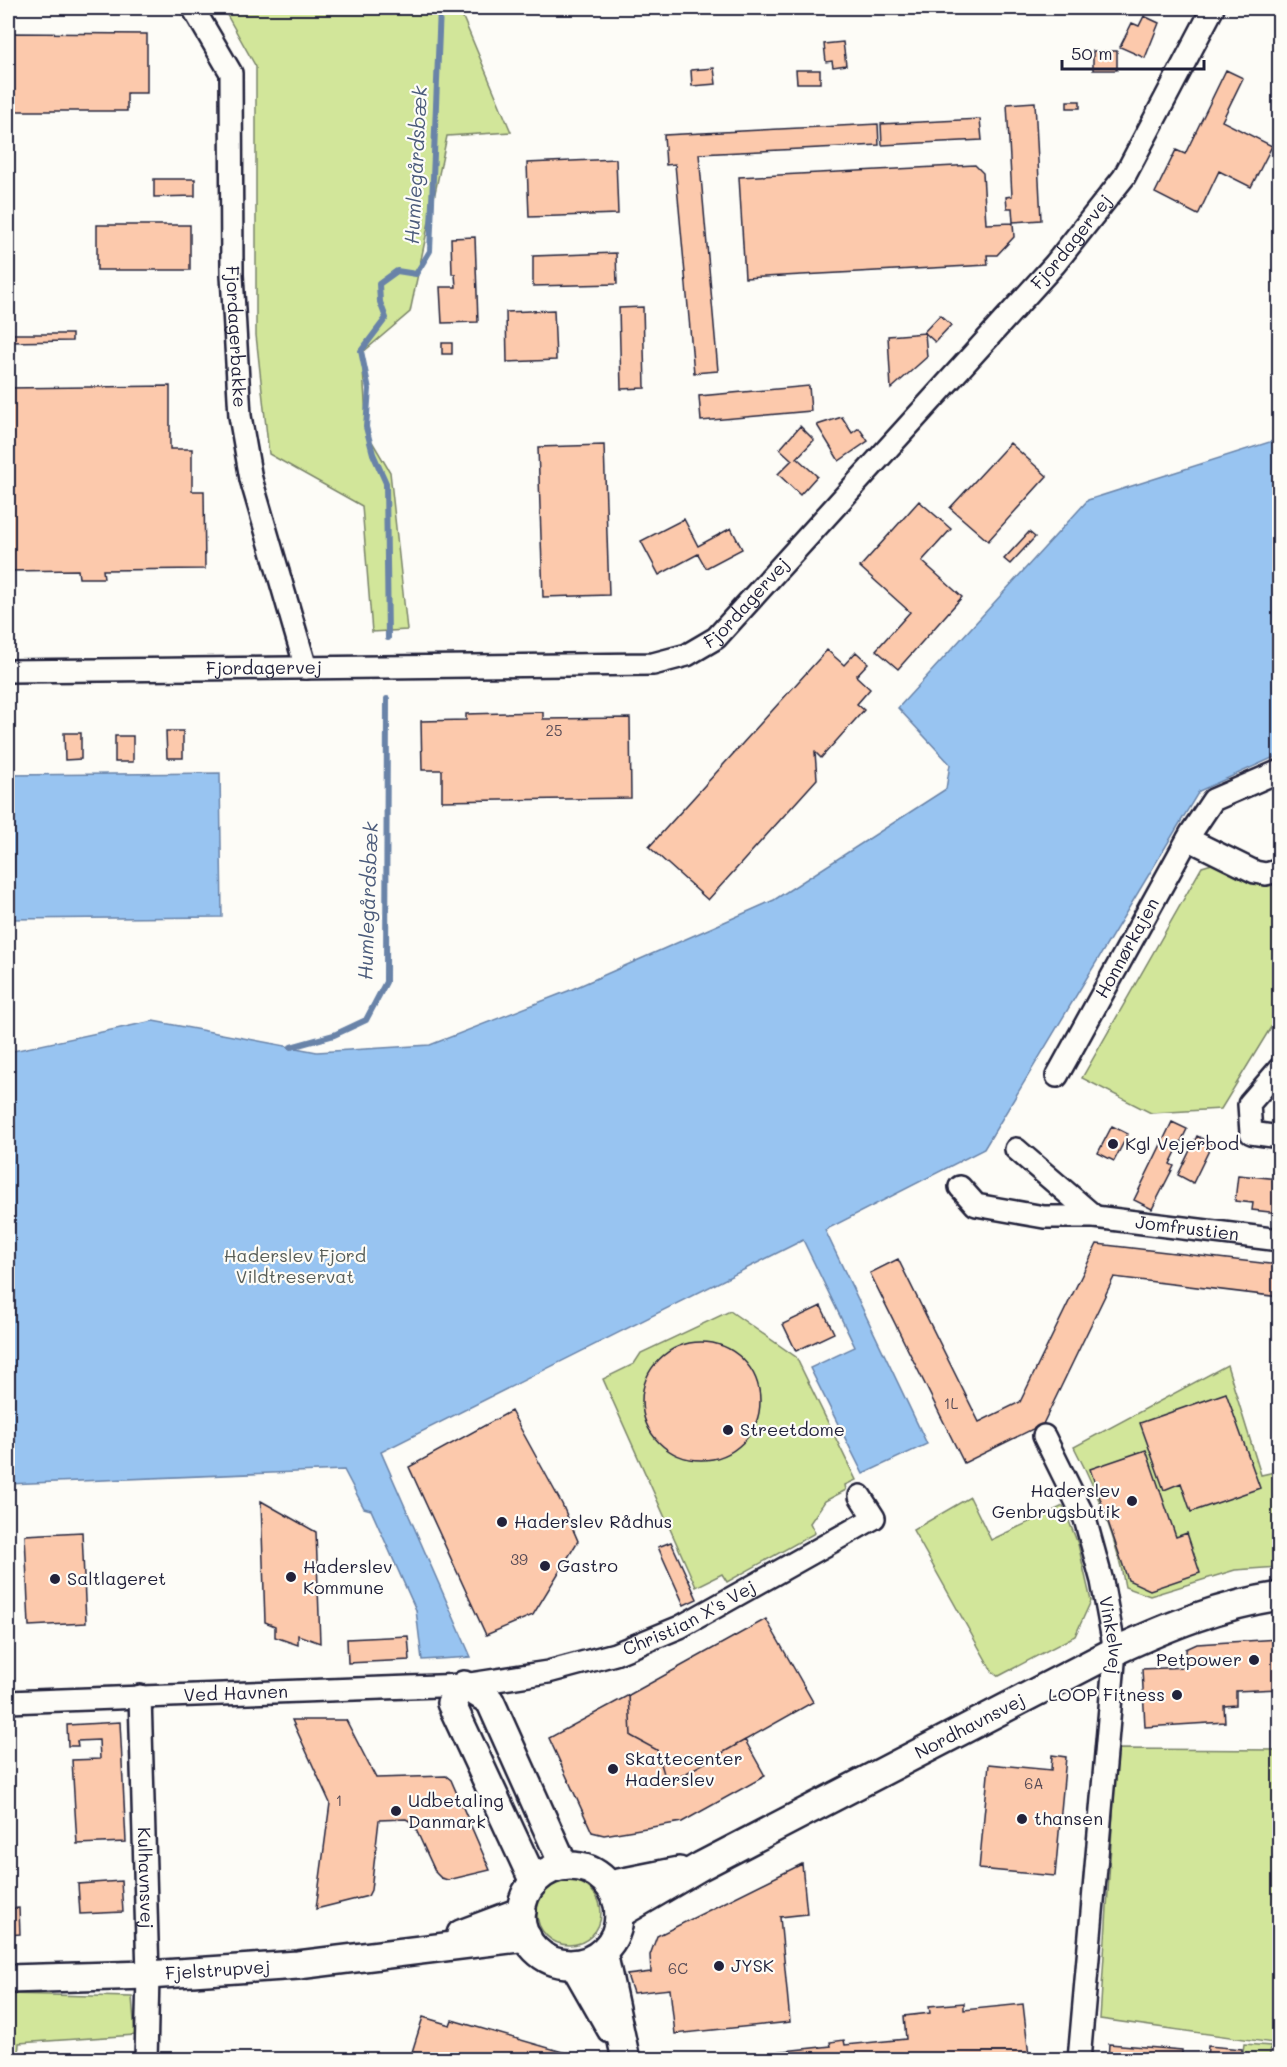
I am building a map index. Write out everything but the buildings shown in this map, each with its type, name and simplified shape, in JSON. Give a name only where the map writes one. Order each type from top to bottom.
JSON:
[{"type":"street","name":"Fjordagerbakke","points":[[193,8],[231,73],[232,275],[240,416],[251,480],[306,668]]},
{"type":"street","name":"Fjordagervej","points":[[8,671],[653,664],[687,655],[716,638],[1055,264],[1124,177],[1213,8]]},
{"type":"street","name":"Honnørkajen","points":[[1057,1076],[1193,830],[1213,800],[1280,771]]},
{"type":"street","points":[[1193,830],[1255,872],[1266,874],[1280,870]]},
{"type":"street","points":[[1280,1068],[1249,1104],[1251,1133],[1280,1137]]},
{"type":"street","points":[[1016,1149],[1095,1217]]},
{"type":"street","name":"Jomfrustien","points":[[960,1187],[976,1205],[1044,1217],[1095,1217],[1280,1240]]},
{"type":"street","name":"Vinkelvej","points":[[1044,1436],[1085,1519],[1102,1581],[1115,1651],[1079,2060]]},
{"type":"street","name":"Christian X's Vej","points":[[464,1685],[548,1672],[615,1654],[680,1627],[874,1518],[860,1496]]},
{"type":"street","name":"Nordhavnsvej","points":[[619,1914],[701,1866],[746,1845],[1115,1651],[1180,1621],[1249,1601],[1280,1596]]},
{"type":"street","points":[[534,1882],[451,1703],[464,1685],[490,1701],[564,1866]]},
{"type":"street","name":"Ved Havnen","points":[[8,1702],[464,1685]]},
{"type":"street","name":"Kulhavnsvej","points":[[140,1696],[148,1975],[146,2060]]},
{"type":"street","points":[[564,1866],[590,1870],[609,1885],[616,1896],[619,1914],[616,1932],[603,1952],[574,1964],[544,1956],[524,1924],[527,1892],[534,1882],[553,1869],[564,1866]]},
{"type":"street","name":"Nordhavnsvej","points":[[609,1885],[701,1866]]},
{"type":"street","name":"Fjelstrupvej","points":[[8,1979],[148,1975],[371,1958],[426,1948],[524,1924]]},
{"type":"street","points":[[603,1952],[624,2054]]},
{"type":"street","points":[[574,1964],[624,2054]]},
{"type":"green space","points":[[223,8],[459,8],[511,132],[447,136],[410,312],[362,353],[367,433],[390,472],[407,630],[372,632],[362,506],[269,454],[256,335],[256,67]]},
{"type":"green space","points":[[1212,864],[1279,887],[1279,1014],[1221,1109],[1151,1113],[1082,1078],[1202,867]]},
{"type":"green space","name":"Streetdome","points":[[730,1311],[796,1357],[856,1480],[845,1485],[846,1490],[825,1501],[810,1523],[815,1533],[727,1582],[722,1574],[696,1587],[603,1379],[634,1364],[641,1353]]},
{"type":"green space","points":[[1227,1365],[1261,1475],[1279,1471],[1279,1567],[1235,1570],[1150,1596],[1125,1587],[1117,1551],[1105,1515],[1074,1447]]},
{"type":"green space","points":[[970,1497],[991,1540],[1063,1506],[1078,1544],[1091,1601],[1075,1636],[999,1676],[992,1671],[913,1530]]},
{"type":"green space","points":[[1117,1749],[1279,1750],[1280,1984],[1273,2043],[1100,2019]]},
{"type":"green space","points":[[563,1881],[575,1881],[592,1890],[599,1901],[601,1913],[599,1925],[592,1936],[575,1945],[563,1945],[551,1940],[542,1931],[537,1919],[537,1907],[542,1895],[551,1886]]},
{"type":"green space","points":[[8,1994],[132,1997],[135,2035],[19,2043],[18,2059],[8,2059]]},
{"type":"green space","points":[[1244,2044],[1271,2046],[1269,2059],[1242,2059]]},
{"type":"water","name":"Haderslev Fjord Vildtreservat","points":[[1279,439],[1279,755],[1199,791],[984,1149],[825,1230],[927,1444],[863,1474],[810,1368],[855,1347],[803,1240],[381,1452],[471,1657],[422,1660],[416,1610],[371,1510],[364,1508],[344,1470],[8,1484],[8,1052],[153,1021],[317,1052],[430,1045],[568,991],[774,900],[946,789],[950,764],[898,708],[1088,500]]},
{"type":"water","points":[[220,773],[222,917],[8,919],[8,775]]},
{"type":"waterway","name":"Humlegårdsbæk","points":[[388,638],[386,483],[373,454],[366,427],[369,389],[361,351],[386,318],[380,302],[379,284],[397,271],[416,274],[430,251],[440,8]]},
{"type":"waterway","name":"Humlegårdsbæk","points":[[291,1047],[334,1035],[366,1020],[386,982],[387,699]]},
{"type":"place","name":"Kgl Vejerbod","points":[[1113,1144]]},
{"type":"place","name":"Streetdome","points":[[728,1430]]},
{"type":"place","name":"Haderslev Genbrugsbutik","points":[[1132,1501]]},
{"type":"place","name":"Haderslev Rådhus","points":[[502,1522]]},
{"type":"place","name":"Gastro","points":[[545,1566]]},
{"type":"place","name":"Haderslev Kommune","points":[[291,1577]]},
{"type":"place","name":"Saltlageret","points":[[55,1579]]},
{"type":"place","name":"Petpower","points":[[1254,1660]]},
{"type":"place","name":"LOOP Fitness","points":[[1177,1695]]},
{"type":"place","name":"Skattecenter Haderslev","points":[[613,1769]]},
{"type":"place","name":"Udbetaling Danmark","points":[[396,1811]]},
{"type":"place","name":"thansen","points":[[1022,1819]]},
{"type":"place","name":"JYSK","points":[[719,1966]]}]
